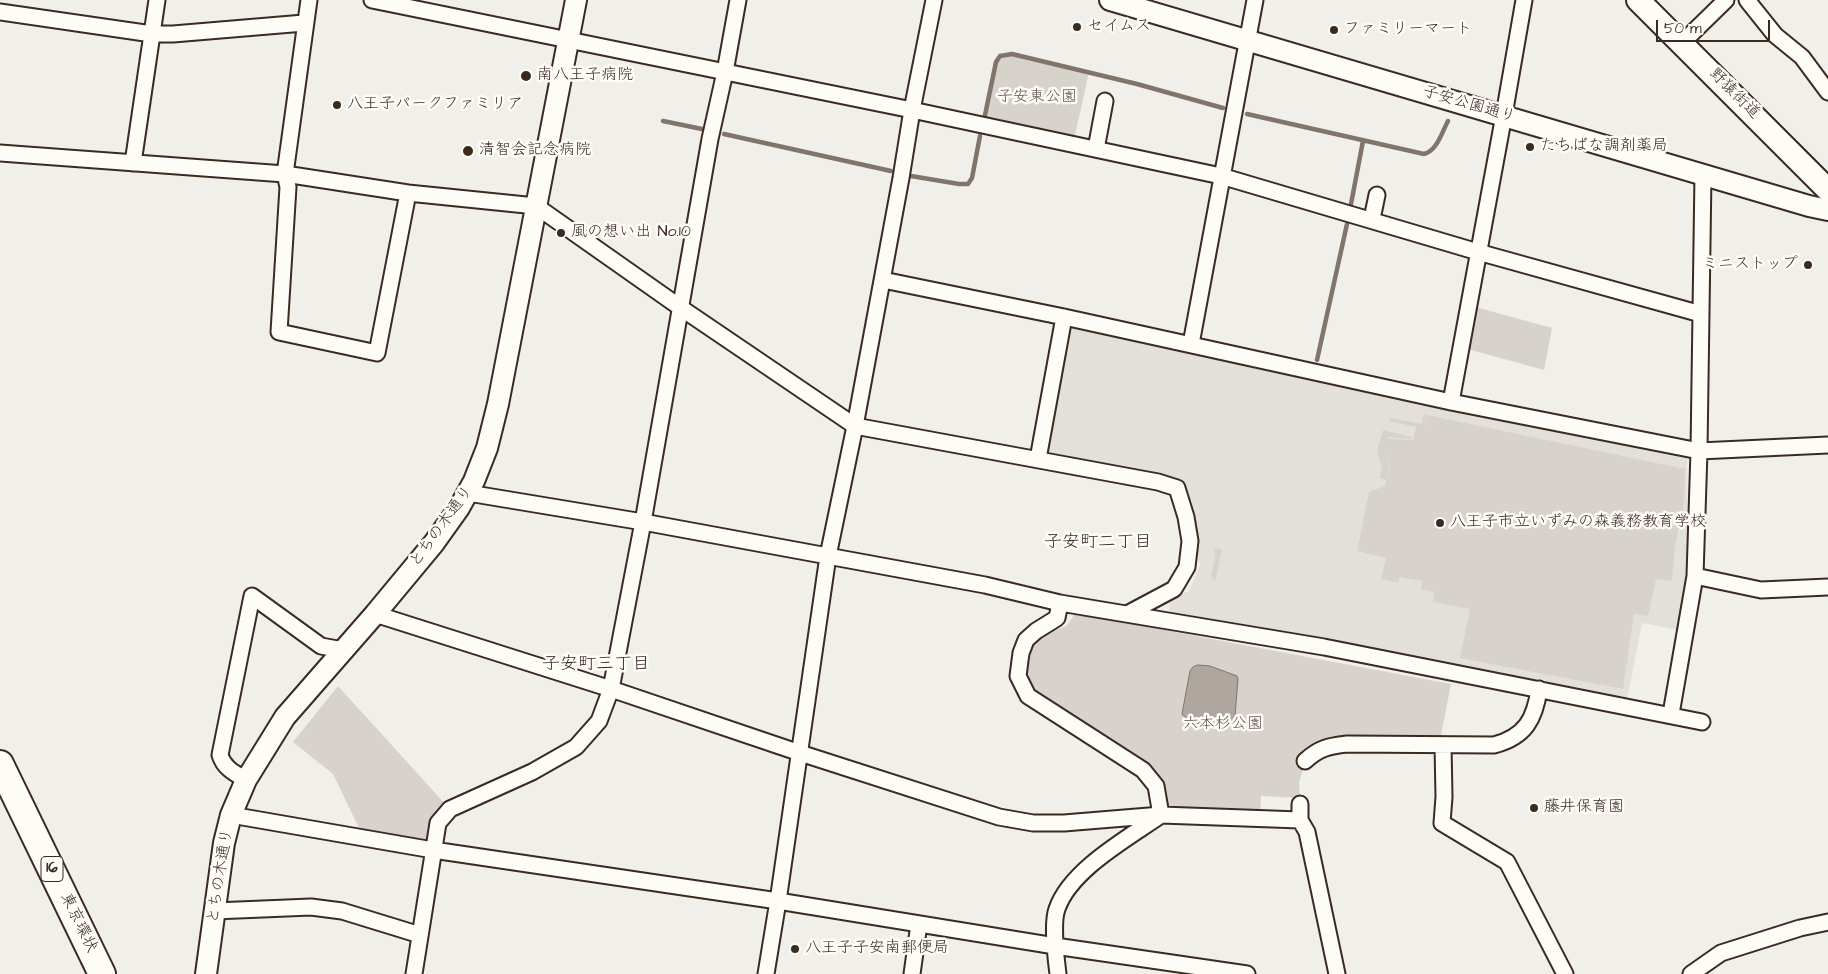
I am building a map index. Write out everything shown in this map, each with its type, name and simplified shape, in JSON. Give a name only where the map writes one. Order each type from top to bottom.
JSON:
[{"type":"highway","name":"東京環状","points":[[0,764],[102,974]]},
{"type":"main road","name":"野猿街道","points":[[1638,0],[1828,190]]},
{"type":"street","points":[[133,163],[157,0]]},
{"type":"street","points":[[309,0],[304,23],[285,174],[288,187],[279,332],[377,353],[408,193]]},
{"type":"street","points":[[372,0],[912,110],[1221,176],[1372,219],[1478,252],[1701,314]]},
{"type":"street","name":"とちの木通り","points":[[206,974],[224,843],[231,815],[246,780],[285,717],[434,543],[468,493],[487,448],[498,404],[576,0]]},
{"type":"street","points":[[414,974],[438,823],[450,809],[532,772],[576,747],[599,721],[611,689],[643,522],[710,139],[738,0]]},
{"type":"street","points":[[766,974],[828,556],[883,280],[912,110],[934,0]]},
{"type":"street","name":"子安公園通り","points":[[1110,0],[1828,210]]},
{"type":"street","points":[[1192,344],[1221,176],[1255,0]]},
{"type":"street","points":[[1451,402],[1524,0]]},
{"type":"street","points":[[1682,43],[1726,0]]},
{"type":"street","points":[[1747,0],[1775,35],[1802,57],[1828,92]]},
{"type":"street","points":[[0,12],[152,34],[173,34],[304,23]]},
{"type":"street","points":[[1096,149],[1106,101]]},
{"type":"street","points":[[0,153],[285,174],[408,193],[536,206],[681,308],[855,426],[1158,482],[1177,488],[1186,517],[1190,541],[1187,567],[1174,590],[1127,614]]},
{"type":"street","points":[[1671,714],[1696,576],[1703,174]]},
{"type":"street","points":[[1372,219],[1377,195]]},
{"type":"street","points":[[883,280],[1064,316],[1451,402],[1699,451],[1828,445]]},
{"type":"street","points":[[1038,459],[1064,316]]},
{"type":"street","points":[[468,493],[643,522],[985,585],[1060,603],[1324,648],[1671,714],[1702,722]]},
{"type":"street","points":[[1696,576],[1761,590],[1828,587]]},
{"type":"street","points":[[246,780],[228,768],[223,763],[220,755],[252,596],[321,646],[343,650]]},
{"type":"street","points":[[1060,603],[1057,618],[1036,631],[1026,640],[1021,653],[1018,676],[1028,696],[1143,770],[1156,786],[1161,815]]},
{"type":"street","points":[[375,614],[611,689],[800,753],[999,817],[1033,823],[1064,823],[1161,815],[1300,820]]},
{"type":"street","points":[[1305,761],[1315,752],[1328,746],[1347,744],[1494,745],[1508,741],[1522,732],[1537,704],[1539,689]]},
{"type":"street","points":[[1443,745],[1444,797],[1442,823],[1507,862],[1565,974]]},
{"type":"street","points":[[1300,804],[1300,820],[1307,832],[1337,974]]},
{"type":"street","points":[[231,815],[433,850],[778,900],[1055,946],[1247,974]]},
{"type":"street","points":[[1058,974],[1055,946],[1056,910],[1067,888],[1086,868],[1161,815]]},
{"type":"street","points":[[214,911],[311,907],[334,910],[420,935]]},
{"type":"street","points":[[1691,974],[1721,953],[1800,928],[1828,922]]},
{"type":"street","points":[[912,974],[919,924]]},
{"type":"shaded area","name":"八王子市立いずみの森義務教育学校","points":[[1072,327],[1687,459],[1688,575],[1679,630],[1642,623],[1627,700],[1169,614],[1170,599],[1189,591],[1200,565],[1183,480],[1046,452]]},
{"type":"shaded area","points":[[1198,665],[1210,666],[1237,676],[1233,723],[1220,726],[1206,726],[1186,718],[1182,714],[1190,671]]},
{"type":"green space","name":"子安東公園","points":[[1004,54],[1012,54],[1089,72],[1073,144],[983,125],[996,62]]},
{"type":"green space","points":[[1468,305],[1552,328],[1544,370],[1460,347]]},
{"type":"green space","points":[[1424,414],[1426,414],[1424,429],[1427,415],[1685,469],[1684,502],[1675,547],[1672,581],[1656,579],[1648,616],[1634,614],[1623,689],[1460,658],[1470,609],[1433,602],[1434,592],[1421,589],[1422,581],[1400,577],[1398,583],[1381,579],[1386,558],[1357,551],[1369,492],[1385,486],[1390,466],[1384,452],[1389,466],[1386,480],[1380,478],[1382,468],[1377,451],[1383,430],[1412,437],[1411,439],[1388,437],[1388,439],[1413,440],[1416,427],[1389,421],[1390,418],[1422,424]]},
{"type":"green space","points":[[1214,548],[1222,550],[1215,582],[1211,577],[1215,558]]},
{"type":"green space","name":"六本杉公園","points":[[1074,615],[1095,617],[1451,684],[1439,745],[1347,744],[1305,761],[1299,783],[1300,798],[1261,796],[1260,819],[1165,815],[1160,780],[1147,761],[1037,692],[1032,685],[1027,669],[1029,653],[1033,646],[1045,634],[1067,625]]},
{"type":"green space","points":[[338,686],[448,807],[434,834],[424,842],[360,830],[333,774],[293,742]]},
{"type":"waterway","points":[[984,120],[996,62],[1000,56],[1012,54],[1137,84],[1223,108]]},
{"type":"waterway","points":[[1247,114],[1424,154],[1436,145],[1448,121]]},
{"type":"waterway","points":[[663,121],[702,129]]},
{"type":"waterway","points":[[724,134],[891,171]]},
{"type":"waterway","points":[[911,176],[968,184],[972,178],[980,136]]},
{"type":"waterway","points":[[1351,204],[1363,141]]},
{"type":"waterway","points":[[1317,360],[1347,224]]},
{"type":"place","name":"セイムス","points":[[1077,27]]},
{"type":"place","name":"ファミリーマート","points":[[1334,30]]},
{"type":"place","name":"南八王子病院","points":[[526,76]]},
{"type":"place","name":"八王子パークファミリア","points":[[337,105]]},
{"type":"place","name":"たちばな調剤薬局","points":[[1530,147]]},
{"type":"place","name":"清智会記念病院","points":[[468,151]]},
{"type":"place","name":"風の想い出 No.10","points":[[561,233]]},
{"type":"place","name":"ミニストップ","points":[[1808,265]]},
{"type":"place","name":"八王子市立いずみの森義務教育学校","points":[[1440,523]]},
{"type":"place","name":"藤井保育園","points":[[1534,808]]},
{"type":"place","name":"八王子子安南郵便局","points":[[795,949]]},
{"type":"district","name":"子安町二丁目","points":[[1098,543]]},
{"type":"district","name":"子安町三丁目","points":[[596,665]]}]
